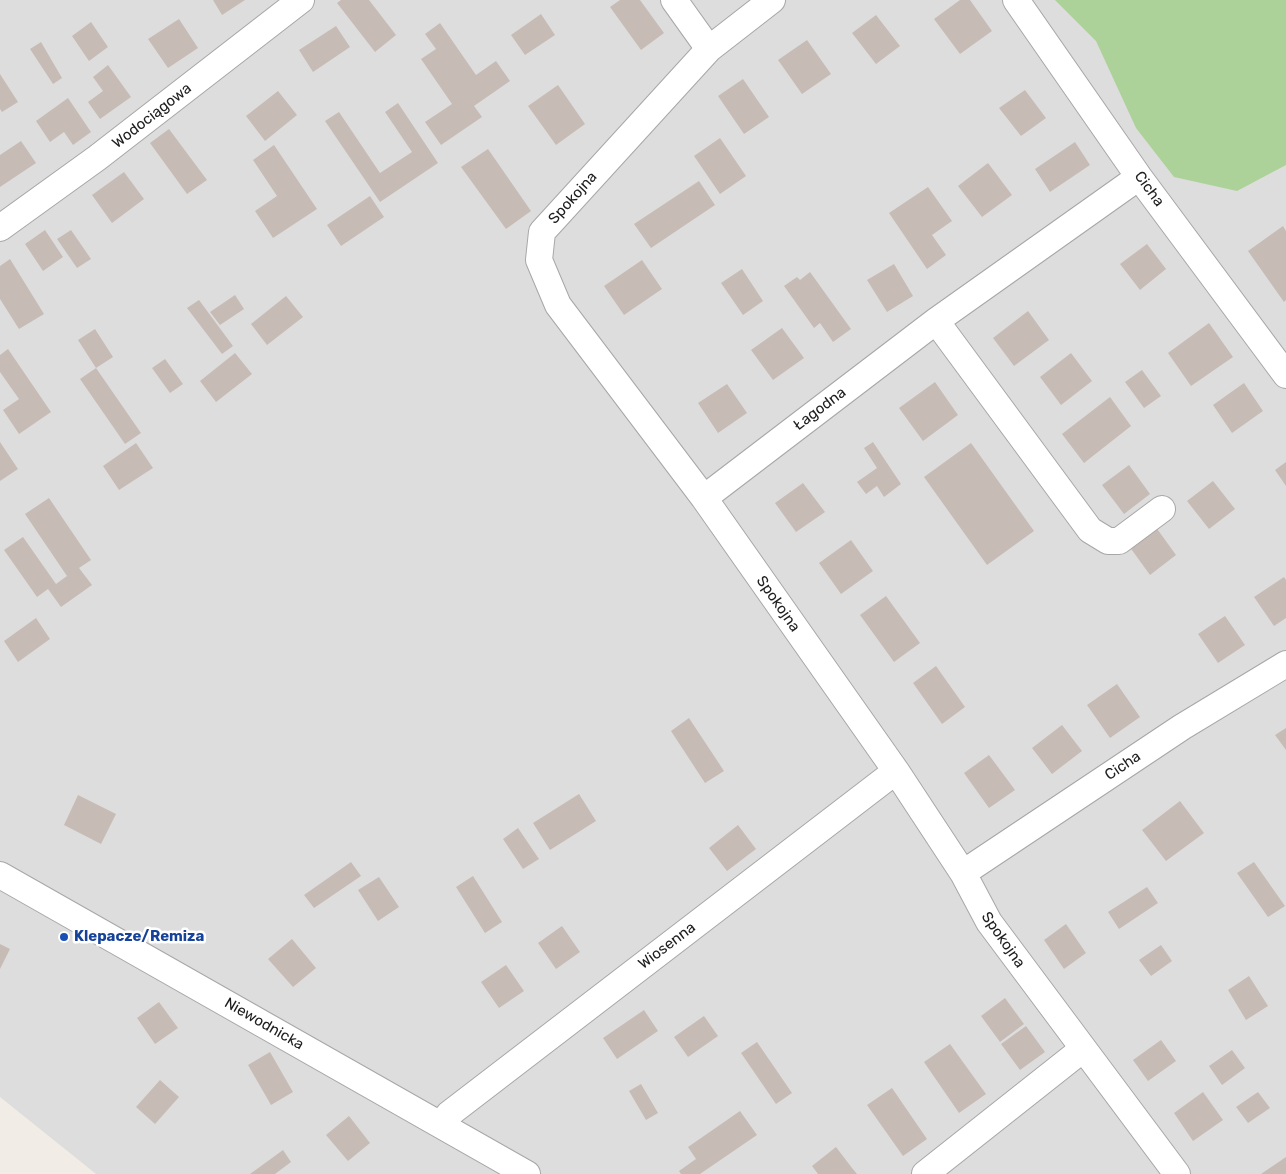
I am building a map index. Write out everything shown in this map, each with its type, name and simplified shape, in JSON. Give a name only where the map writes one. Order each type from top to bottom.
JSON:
[{"type":"street","name":"Wodociągowa","points":[[0,228],[97,158],[301,0]]},
{"type":"street","points":[[674,0],[709,49],[772,0]]},
{"type":"street","name":"Cicha","points":[[1016,0],[1139,177],[1286,375]]},
{"type":"street","name":"Spokojna","points":[[709,49],[542,232],[539,260],[558,305],[704,498],[896,771],[963,873],[988,922],[1177,1174]]},
{"type":"street","name":"Łagodna","points":[[704,498],[936,321],[1139,177]]},
{"type":"street","points":[[936,321],[1090,530],[1108,541],[1119,541],[1162,509]]},
{"type":"street","name":"Cicha","points":[[963,873],[1182,726],[1286,664]]},
{"type":"street","name":"Wiosenna","points":[[441,1124],[449,1114],[896,771]]},
{"type":"street","name":"Niewodnicka","points":[[0,875],[527,1174]]},
{"type":"street","points":[[925,1174],[1083,1049]]},
{"type":"shaded area","points":[[0,0],[1286,0],[1286,1174],[96,1174],[0,1097]]},
{"type":"green space","points":[[1055,0],[1286,0],[1286,165],[1237,191],[1174,177],[1136,128],[1096,41]]},
{"type":"building","points":[[213,0],[245,0],[222,15]]},
{"type":"building","points":[[341,0],[369,0],[396,35],[375,52],[337,3]]},
{"type":"building","points":[[620,0],[640,0],[664,33],[641,50],[610,7]]},
{"type":"building","points":[[960,0],[970,0],[992,31],[960,54],[934,19]]},
{"type":"building","points":[[541,14],[555,35],[525,55],[511,35]]},
{"type":"building","points":[[876,15],[900,46],[876,64],[852,33]]},
{"type":"building","points":[[179,19],[198,48],[168,68],[148,39]]},
{"type":"building","points":[[91,22],[108,47],[89,61],[72,36]]},
{"type":"building","points":[[440,23],[476,75],[496,61],[510,81],[474,106],[482,117],[441,145],[425,122],[452,104],[421,59],[436,49],[425,34]]},
{"type":"building","points":[[336,26],[350,47],[313,72],[299,50]]},
{"type":"building","points":[[807,40],[831,74],[802,94],[778,60]]},
{"type":"building","points":[[41,42],[62,78],[53,84],[30,49]]},
{"type":"building","points":[[108,65],[131,97],[100,119],[88,102],[103,91],[93,77]]},
{"type":"building","points":[[0,74],[18,102],[2,112],[0,109]]},
{"type":"building","points":[[743,79],[769,117],[744,134],[718,96]]},
{"type":"building","points":[[558,85],[585,124],[556,145],[528,106]]},
{"type":"building","points":[[1025,90],[1046,118],[1021,136],[999,108]]},
{"type":"building","points":[[278,91],[297,115],[265,141],[246,116]]},
{"type":"building","points":[[68,98],[91,132],[73,145],[64,132],[50,142],[36,121]]},
{"type":"building","points":[[398,103],[438,163],[380,202],[325,121],[339,112],[380,173],[412,152],[385,112]]},
{"type":"building","points":[[169,129],[207,180],[187,194],[150,143]]},
{"type":"building","points":[[720,138],[746,176],[720,194],[694,156]]},
{"type":"building","points":[[21,141],[36,163],[0,187],[0,155]]},
{"type":"building","points":[[1075,142],[1090,165],[1050,192],[1035,169]]},
{"type":"building","points":[[274,145],[317,209],[273,238],[255,211],[277,196],[253,160]]},
{"type":"building","points":[[488,149],[531,211],[506,229],[461,167]]},
{"type":"building","points":[[988,163],[1012,195],[982,217],[958,186]]},
{"type":"building","points":[[124,172],[144,199],[112,223],[92,195]]},
{"type":"building","points":[[699,181],[715,205],[651,248],[634,224]]},
{"type":"building","points":[[928,187],[952,221],[932,235],[946,255],[927,269],[889,213]]},
{"type":"building","points":[[370,196],[384,217],[341,246],[327,225]]},
{"type":"building","points":[[1283,226],[1286,231],[1286,300],[1284,302],[1248,251]]},
{"type":"building","points":[[45,230],[63,257],[43,271],[25,244]]},
{"type":"building","points":[[71,230],[91,259],[77,268],[57,239]]},
{"type":"building","points":[[1147,244],[1166,269],[1140,290],[1120,264]]},
{"type":"building","points":[[10,259],[44,314],[19,329],[0,299],[0,266]]},
{"type":"building","points":[[642,260],[662,289],[624,315],[604,286]]},
{"type":"building","points":[[894,264],[913,296],[887,312],[867,280]]},
{"type":"building","points":[[742,269],[763,301],[743,315],[721,283]]},
{"type":"building","points":[[810,272],[851,329],[833,342],[820,323],[814,328],[784,286],[797,277],[800,280]]},
{"type":"building","points":[[235,295],[244,309],[220,325],[210,312]]},
{"type":"building","points":[[286,296],[303,317],[267,345],[251,324]]},
{"type":"building","points":[[199,300],[233,346],[222,354],[187,308]]},
{"type":"building","points":[[1028,311],[1049,340],[1014,366],[993,338]]},
{"type":"building","points":[[1209,323],[1233,357],[1191,386],[1168,353]]},
{"type":"building","points":[[782,328],[804,358],[773,380],[751,350]]},
{"type":"building","points":[[95,329],[113,357],[96,368],[78,340]]},
{"type":"building","points":[[8,349],[51,412],[19,434],[3,410],[19,399],[0,372],[0,355]]},
{"type":"building","points":[[235,353],[252,374],[216,402],[200,381]]},
{"type":"building","points":[[1071,353],[1092,381],[1061,405],[1040,377]]},
{"type":"building","points":[[165,359],[183,384],[170,393],[152,368]]},
{"type":"building","points":[[96,368],[141,433],[125,444],[80,379]]},
{"type":"building","points":[[1142,370],[1161,396],[1144,408],[1125,382]]},
{"type":"building","points":[[935,382],[958,415],[923,441],[899,408]]},
{"type":"building","points":[[1244,383],[1263,411],[1232,433],[1213,405]]},
{"type":"building","points":[[727,384],[747,413],[718,433],[698,403]]},
{"type":"building","points":[[1110,397],[1131,426],[1084,463],[1062,434]]},
{"type":"building","points":[[0,442],[18,469],[0,481]]},
{"type":"building","points":[[873,442],[901,484],[884,497],[877,486],[866,494],[857,482],[877,468],[864,448]]},
{"type":"building","points":[[136,443],[153,468],[119,490],[103,466]]},
{"type":"building","points":[[971,443],[1034,531],[987,565],[924,477]]},
{"type":"building","points":[[1286,462],[1286,486],[1275,470]]},
{"type":"building","points":[[1129,465],[1150,494],[1124,514],[1102,485]]},
{"type":"building","points":[[1213,481],[1235,509],[1209,529],[1187,501]]},
{"type":"building","points":[[803,483],[825,512],[796,532],[775,503]]},
{"type":"building","points":[[49,498],[91,560],[79,568],[92,585],[61,607],[48,589],[37,597],[4,550],[23,537],[56,584],[67,576],[25,514]]},
{"type":"building","points":[[1155,526],[1176,555],[1150,575],[1129,546]]},
{"type":"building","points":[[851,540],[873,571],[841,594],[819,563]]},
{"type":"building","points":[[1284,577],[1286,580],[1286,618],[1274,626],[1254,597]]},
{"type":"building","points":[[886,596],[920,643],[894,662],[860,615]]},
{"type":"building","points":[[1225,616],[1245,645],[1218,663],[1198,634]]},
{"type":"building","points":[[36,618],[50,639],[18,662],[4,641]]},
{"type":"building","points":[[936,666],[965,707],[942,724],[913,683]]},
{"type":"building","points":[[1117,684],[1140,717],[1110,738],[1087,705]]},
{"type":"building","points":[[689,718],[724,771],[705,783],[671,731]]},
{"type":"building","points":[[1062,725],[1082,751],[1052,774],[1032,748]]},
{"type":"building","points":[[1286,728],[1286,750],[1275,735]]},
{"type":"building","points":[[989,755],[1015,790],[989,808],[964,773]]},
{"type":"building","points":[[579,794],[596,821],[550,850],[533,823]]},
{"type":"building","points":[[78,795],[116,814],[101,844],[64,825]]},
{"type":"building","points":[[1180,801],[1204,833],[1166,861],[1142,830]]},
{"type":"building","points":[[738,825],[756,849],[727,871],[709,848]]},
{"type":"building","points":[[518,828],[539,859],[523,869],[503,839]]},
{"type":"building","points":[[351,862],[361,876],[314,908],[304,895]]},
{"type":"building","points":[[1254,862],[1285,906],[1268,917],[1237,873]]},
{"type":"building","points":[[473,876],[502,922],[485,933],[456,887]]},
{"type":"building","points":[[379,877],[399,907],[378,921],[358,890]]},
{"type":"building","points":[[1147,887],[1158,903],[1119,929],[1108,912]]},
{"type":"building","points":[[1066,924],[1086,953],[1064,969],[1044,940]]},
{"type":"building","points":[[562,926],[580,952],[556,969],[538,943]]},
{"type":"building","points":[[292,939],[316,968],[293,987],[268,959]]},
{"type":"building","points":[[0,944],[10,949],[0,969]]},
{"type":"building","points":[[1161,945],[1172,961],[1151,976],[1139,960]]},
{"type":"building","points":[[506,965],[524,991],[499,1008],[481,982]]},
{"type":"building","points":[[1249,976],[1268,1006],[1246,1020],[1228,990]]},
{"type":"building","points":[[1005,998],[1024,1024],[1000,1042],[981,1016]]},
{"type":"building","points":[[159,1002],[178,1028],[155,1044],[137,1018]]},
{"type":"building","points":[[644,1010],[658,1031],[617,1059],[603,1038]]},
{"type":"building","points":[[704,1016],[718,1036],[688,1057],[674,1037]]},
{"type":"building","points":[[1026,1026],[1045,1052],[1020,1070],[1001,1044]]},
{"type":"building","points":[[1161,1040],[1176,1061],[1148,1081],[1133,1060]]},
{"type":"building","points":[[757,1042],[792,1093],[776,1104],[741,1053]]},
{"type":"building","points":[[950,1044],[986,1094],[959,1113],[924,1062]]},
{"type":"building","points":[[1232,1050],[1245,1068],[1222,1085],[1209,1066]]},
{"type":"building","points":[[270,1052],[293,1092],[271,1105],[248,1065]]},
{"type":"building","points":[[160,1080],[179,1097],[155,1124],[136,1107]]},
{"type":"building","points":[[641,1084],[658,1113],[646,1120],[629,1091]]},
{"type":"building","points":[[892,1088],[927,1139],[903,1156],[867,1105]]},
{"type":"building","points":[[1203,1092],[1223,1120],[1193,1141],[1174,1113]]},
{"type":"building","points":[[1258,1092],[1270,1108],[1248,1123],[1236,1107]]},
{"type":"building","points":[[740,1111],[757,1135],[700,1174],[681,1174],[679,1171],[696,1159],[688,1147]]},
{"type":"building","points":[[349,1116],[370,1143],[348,1161],[326,1135]]},
{"type":"building","points":[[836,1147],[857,1174],[818,1174],[812,1166]]},
{"type":"building","points":[[283,1150],[291,1162],[275,1174],[250,1174]]},
{"type":"building","points":[[1286,1157],[1286,1174],[1261,1174]]},
{"type":"place","name":"Klepacze/Remiza","points":[[64,937]]}]
